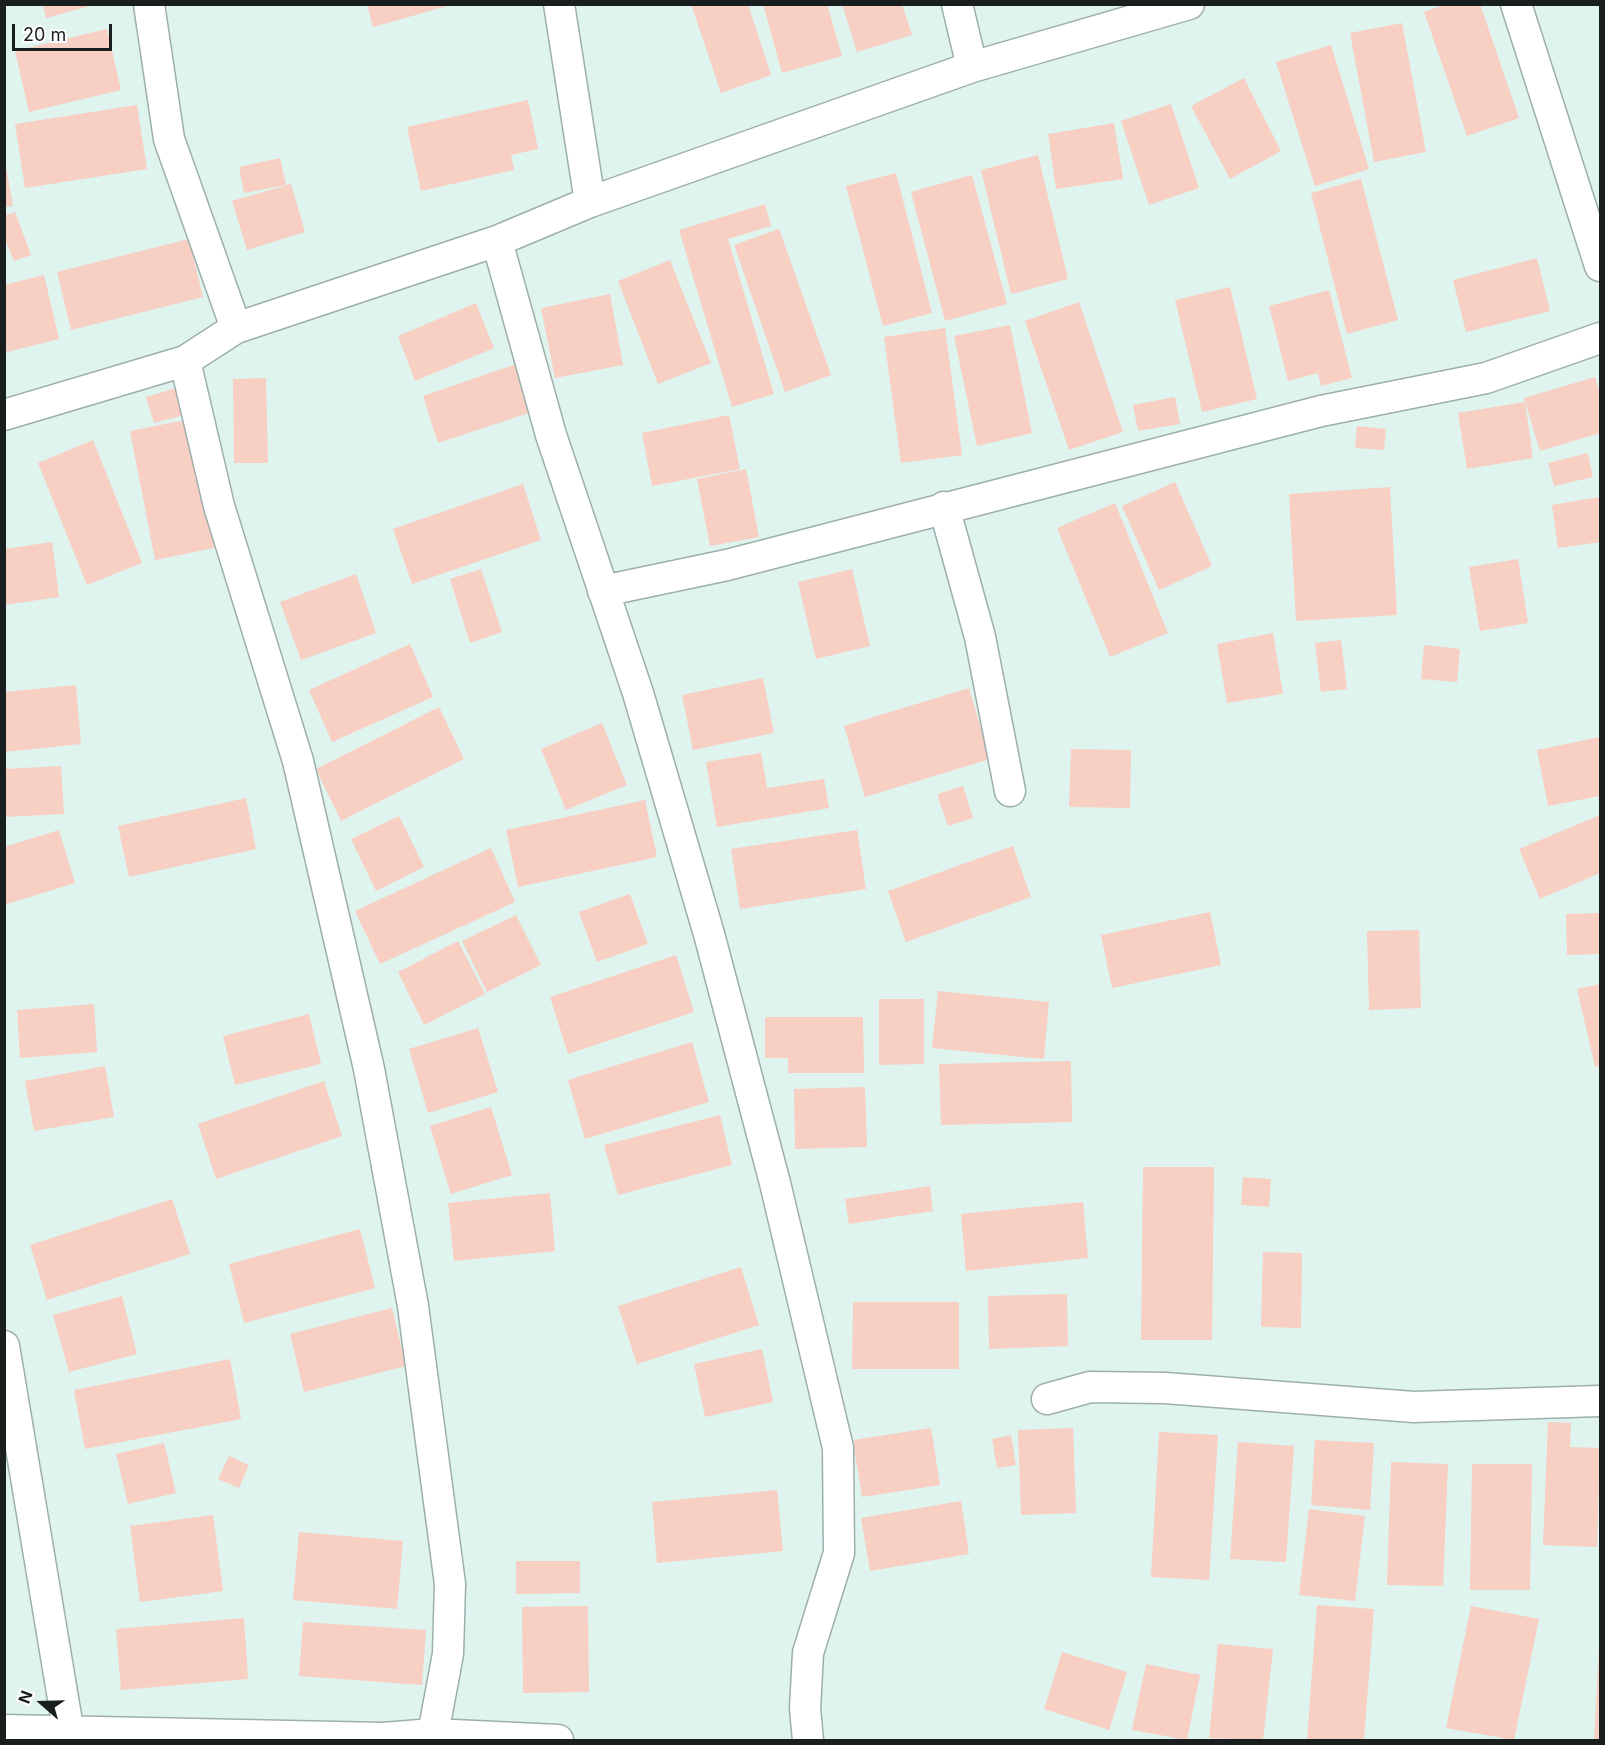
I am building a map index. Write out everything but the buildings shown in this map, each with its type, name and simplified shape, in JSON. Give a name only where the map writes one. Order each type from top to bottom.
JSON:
[{"type":"street","points":[[149,4],[169,139],[236,328]]},
{"type":"street","points":[[559,4],[590,202]]},
{"type":"street","points":[[957,4],[972,67]]},
{"type":"street","points":[[4,415],[184,362],[236,328],[497,241],[590,202],[972,67],[1189,4]]},
{"type":"street","points":[[1516,4],[1592,217],[1600,266]]},
{"type":"street","points":[[497,241],[551,435],[638,693],[709,934],[775,1183],[838,1448],[839,1553],[808,1653],[805,1709],[808,1740]]},
{"type":"street","points":[[603,591],[726,565],[1321,411],[1486,378],[1600,338]]},
{"type":"street","points":[[184,362],[219,506],[298,761],[369,1069],[414,1305],[450,1584],[448,1654],[433,1734]]},
{"type":"street","points":[[944,507],[980,637],[1010,791]]},
{"type":"street","points":[[4,1346],[70,1736]]},
{"type":"street","points":[[1047,1399],[1090,1386],[1165,1388],[1414,1407],[1600,1401]]},
{"type":"street","points":[[4,1730],[70,1736],[383,1738],[433,1734],[558,1740]]}]
